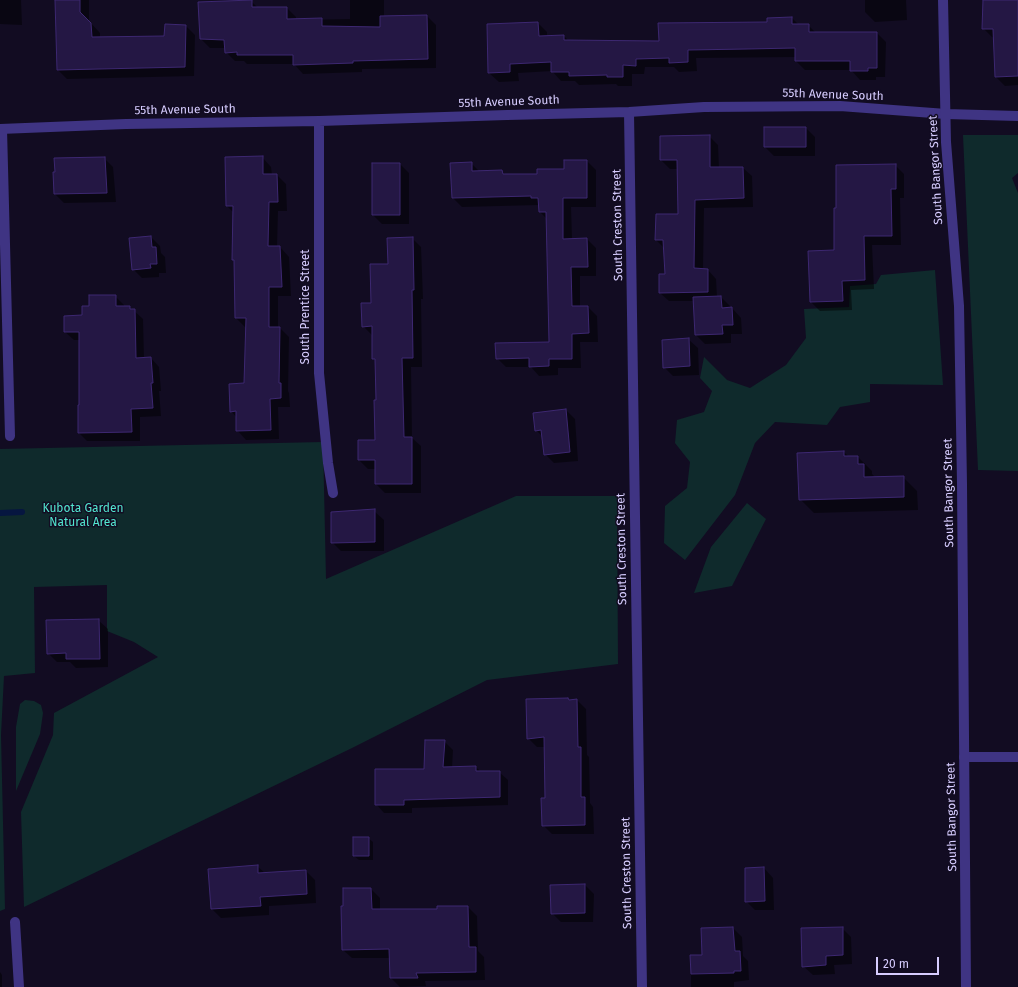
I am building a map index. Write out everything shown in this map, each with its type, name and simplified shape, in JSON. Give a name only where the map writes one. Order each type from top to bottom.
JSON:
[{"type":"street","name":"South Bangor Street","points":[[943,0],[946,142],[959,306],[966,987]]},
{"type":"street","name":"55th Avenue South","points":[[1,129],[126,124],[318,121],[629,112],[704,107],[840,106],[946,114],[1018,116]]},
{"type":"street","name":"South Creston Street","points":[[629,112],[642,987]]},
{"type":"street","name":"South Prentice Street","points":[[318,121],[319,373],[328,462],[333,493]]},
{"type":"street","points":[[1,129],[10,436]]},
{"type":"street","points":[[964,757],[1018,757]]},
{"type":"street","points":[[15,922],[19,987]]},
{"type":"green space","points":[[963,135],[1018,135],[1018,173],[1012,178],[1018,193],[1018,471],[978,470]]},
{"type":"green space","points":[[935,270],[943,385],[870,384],[870,402],[840,407],[827,425],[775,422],[755,443],[735,495],[685,560],[664,543],[665,506],[687,488],[690,462],[675,443],[677,420],[704,412],[712,391],[700,378],[704,357],[727,380],[750,388],[786,365],[806,338],[804,309],[849,307],[850,286],[876,284],[881,275]]},
{"type":"green space","name":"Kubota Garden Natural Area","points":[[323,442],[326,579],[516,496],[617,496],[618,664],[487,680],[352,748],[24,907],[21,812],[53,735],[54,713],[158,657],[134,642],[107,631],[107,585],[34,587],[35,673],[4,676],[1,735],[5,909],[0,911],[0,449]]},
{"type":"green space","points":[[747,503],[766,519],[732,586],[694,593],[711,547]]},
{"type":"green space","points":[[25,700],[34,701],[41,705],[43,713],[40,734],[16,791],[16,727],[20,704]]},
{"type":"building","points":[[55,0],[80,0],[80,12],[91,23],[92,37],[164,36],[165,24],[186,25],[185,67],[57,70]]},
{"type":"building","points":[[252,0],[252,7],[287,7],[287,19],[322,18],[322,26],[380,27],[380,16],[427,15],[428,59],[353,61],[353,63],[293,65],[293,55],[237,55],[237,52],[225,53],[224,40],[200,39],[198,2]]},
{"type":"building","points":[[983,0],[1018,0],[1018,76],[995,77],[993,29],[982,29]]},
{"type":"building","points":[[792,17],[792,24],[809,24],[809,32],[877,32],[877,68],[868,68],[868,71],[850,71],[850,61],[795,61],[795,48],[688,50],[688,62],[669,63],[669,58],[636,59],[636,66],[623,65],[623,77],[607,77],[607,75],[569,76],[569,72],[551,72],[551,62],[510,64],[510,72],[488,73],[487,24],[538,22],[539,36],[564,35],[564,40],[659,41],[658,23],[767,22],[767,18]]},
{"type":"building","points":[[764,127],[806,127],[806,147],[764,147]]},
{"type":"building","points":[[710,135],[710,167],[743,167],[744,198],[695,200],[694,268],[708,269],[708,292],[659,293],[659,274],[665,274],[663,240],[655,240],[656,214],[678,214],[677,160],[660,160],[660,136]]},
{"type":"building","points":[[263,156],[263,174],[277,174],[278,202],[269,202],[268,246],[280,246],[282,287],[269,287],[269,327],[280,327],[279,383],[281,383],[281,398],[270,399],[271,430],[236,431],[236,411],[230,412],[229,384],[244,383],[246,318],[235,318],[234,260],[232,260],[233,206],[226,206],[225,157]]},
{"type":"building","points":[[105,157],[107,193],[54,194],[54,158]]},
{"type":"building","points":[[564,160],[587,160],[587,198],[563,198],[563,239],[587,238],[588,267],[571,267],[572,306],[588,306],[589,333],[572,334],[572,359],[549,359],[549,366],[529,367],[529,358],[496,359],[495,343],[549,342],[546,212],[539,212],[538,198],[531,198],[531,196],[452,198],[450,163],[472,162],[472,171],[502,170],[503,174],[537,174],[537,169],[564,169]]},
{"type":"building","points":[[372,163],[400,163],[400,215],[372,215]]},
{"type":"building","points":[[896,164],[896,189],[891,189],[892,236],[864,236],[865,280],[842,281],[843,301],[810,302],[808,251],[834,250],[836,165]]},
{"type":"building","points":[[151,236],[152,247],[156,247],[157,264],[150,264],[151,268],[132,270],[129,238]]},
{"type":"building","points":[[413,237],[413,358],[402,358],[404,437],[412,437],[412,484],[375,484],[375,460],[358,460],[358,440],[375,440],[374,400],[376,400],[375,359],[372,359],[372,326],[362,327],[361,303],[371,303],[370,264],[388,264],[387,238]]},
{"type":"building","points":[[89,295],[116,295],[116,306],[130,306],[130,309],[135,309],[136,358],[151,357],[153,408],[131,409],[132,432],[78,433],[79,332],[64,332],[64,316],[82,315],[82,306],[89,306]]},
{"type":"building","points":[[721,296],[722,308],[732,307],[733,325],[722,325],[723,334],[695,335],[693,297]]},
{"type":"building","points":[[689,338],[690,366],[663,368],[662,340]]},
{"type":"building","points":[[566,409],[570,452],[544,455],[541,430],[535,431],[533,413]]},
{"type":"building","points":[[844,451],[844,456],[858,456],[858,464],[864,464],[864,477],[904,476],[904,497],[799,500],[797,453]]},
{"type":"building","points":[[375,509],[375,542],[331,543],[331,512]]},
{"type":"building","points":[[99,619],[100,659],[66,659],[66,653],[47,654],[46,620]]},
{"type":"building","points":[[568,698],[569,700],[577,699],[578,747],[581,747],[581,797],[585,797],[585,825],[542,826],[541,798],[545,798],[544,737],[527,739],[526,699]]},
{"type":"building","points":[[425,740],[445,740],[443,767],[476,766],[476,771],[500,771],[500,797],[404,800],[404,805],[375,805],[375,769],[424,769]]},
{"type":"building","points":[[353,837],[369,837],[369,856],[353,856]]},
{"type":"building","points":[[258,865],[258,873],[306,870],[307,894],[260,897],[261,906],[211,909],[208,869]]},
{"type":"building","points":[[764,867],[765,901],[745,902],[745,868]]},
{"type":"building","points":[[585,884],[585,913],[551,914],[550,885]]},
{"type":"building","points":[[343,888],[371,888],[372,909],[437,909],[437,906],[468,906],[469,947],[476,947],[476,972],[416,973],[418,978],[390,978],[389,949],[342,950],[341,906],[343,906]]},
{"type":"building","points":[[733,927],[735,951],[740,951],[741,971],[734,971],[734,973],[691,974],[690,955],[702,955],[701,928]]},
{"type":"building","points":[[843,927],[843,955],[826,956],[826,965],[802,967],[801,928]]},
{"type":"waterway","points":[[0,513],[22,512]]}]
